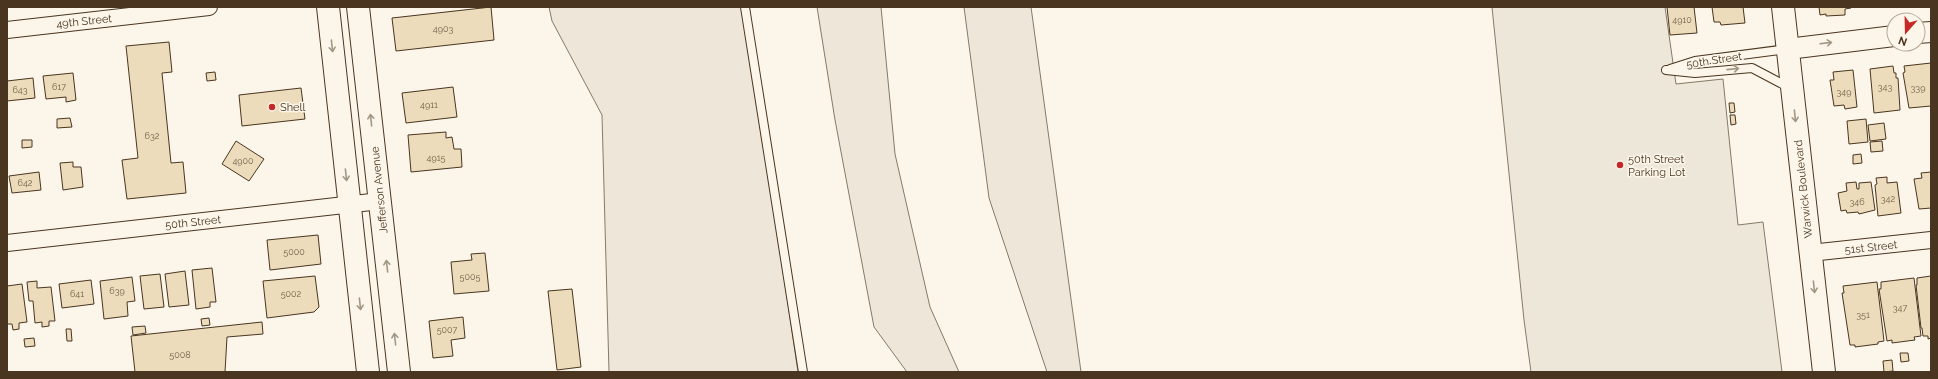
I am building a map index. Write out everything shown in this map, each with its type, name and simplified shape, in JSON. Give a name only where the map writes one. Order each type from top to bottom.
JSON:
[{"type":"main road","points":[[328,7],[368,372]]},
{"type":"main road","name":"Jefferson Avenue","points":[[358,7],[399,372]]},
{"type":"main road","name":"Warwick Boulevard","points":[[1783,7],[1824,372]]},
{"type":"street","name":"49th Street","points":[[7,30],[209,7]]},
{"type":"street","name":"50th Street","points":[[1788,49],[1886,37]]},
{"type":"street","name":"50th Street","points":[[7,243],[380,201]]},
{"type":"street","name":"51st Street","points":[[1810,254],[1931,240]]},
{"type":"lane","points":[[745,7],[803,372]]},
{"type":"lane","name":"50th Street","points":[[1788,49],[1695,61],[1666,70],[1695,73],[1752,68],[1792,90]]},
{"type":"shaded area","points":[[549,7],[744,7],[798,372],[609,372],[602,115],[552,21]]},
{"type":"shaded area","points":[[817,7],[881,7],[895,154],[930,307],[959,372],[907,372],[874,327],[835,120]]},
{"type":"shaded area","points":[[964,7],[1031,7],[1081,372],[1047,372],[989,198]]},
{"type":"shaded area","name":"50th Street Parking Lot","points":[[1492,7],[1665,7],[1676,84],[1723,79],[1738,225],[1763,222],[1782,372],[1531,372],[1524,320]]},
{"type":"building","points":[[491,7],[494,40],[396,51],[392,18]]},
{"type":"building","points":[[1667,7],[1694,7],[1697,33],[1670,35]]},
{"type":"building","points":[[1712,7],[1743,7],[1745,23],[1721,25],[1720,22],[1714,22]]},
{"type":"building","points":[[1819,7],[1851,8],[1845,9],[1845,15],[1826,16],[1826,14],[1820,15]]},
{"type":"building","points":[[169,42],[172,72],[162,73],[171,163],[183,162],[186,193],[127,199],[122,160],[138,158],[126,46]]},
{"type":"building","points":[[1931,63],[1931,106],[1909,108],[1903,73],[1905,72],[1904,66]]},
{"type":"building","points":[[1893,66],[1894,73],[1896,73],[1896,78],[1898,78],[1900,110],[1874,113],[1870,69]]},
{"type":"building","points":[[1853,70],[1857,107],[1845,109],[1844,105],[1834,106],[1830,80],[1834,80],[1833,72]]},
{"type":"building","points":[[215,72],[216,80],[207,81],[206,73]]},
{"type":"building","points":[[73,73],[76,100],[66,102],[66,97],[46,99],[43,76]]},
{"type":"building","points":[[33,78],[35,98],[7,101],[7,81]]},
{"type":"building","points":[[453,87],[457,117],[406,123],[402,93]]},
{"type":"building","name":"Shell","points":[[301,88],[305,119],[242,126],[239,95]]},
{"type":"building","points":[[1729,103],[1734,103],[1735,112],[1730,113]]},
{"type":"building","points":[[1730,115],[1735,115],[1736,124],[1731,125]]},
{"type":"building","points":[[70,118],[72,127],[57,128],[57,119]]},
{"type":"building","points":[[1866,119],[1868,142],[1849,144],[1847,121]]},
{"type":"building","points":[[1884,123],[1886,139],[1870,141],[1868,125]]},
{"type":"building","points":[[446,132],[446,138],[452,137],[454,149],[461,149],[462,167],[411,172],[408,135]]},
{"type":"building","points":[[22,140],[32,140],[32,147],[22,148]]},
{"type":"building","points":[[236,141],[264,159],[249,181],[222,164]]},
{"type":"building","points":[[1882,141],[1883,151],[1871,152],[1870,142]]},
{"type":"building","points":[[1861,154],[1862,163],[1853,164],[1853,155]]},
{"type":"building","points":[[73,162],[73,167],[81,167],[83,187],[63,190],[60,163]]},
{"type":"building","points":[[39,172],[41,190],[12,193],[9,176]]},
{"type":"building","points":[[1931,172],[1931,208],[1919,209],[1914,179],[1922,178],[1921,173]]},
{"type":"building","points":[[1887,177],[1887,183],[1897,182],[1901,213],[1878,216],[1875,185],[1877,184],[1876,178]]},
{"type":"building","points":[[1856,182],[1857,189],[1859,189],[1859,183],[1871,182],[1875,210],[1859,214],[1858,212],[1847,213],[1846,210],[1841,211],[1838,193],[1847,191],[1846,183]]},
{"type":"building","points":[[318,235],[321,264],[270,270],[267,240]]},
{"type":"building","points":[[485,253],[489,291],[454,294],[451,262],[472,260],[471,254]]},
{"type":"building","points":[[212,268],[216,302],[210,302],[210,307],[196,309],[192,270]]},
{"type":"building","points":[[185,271],[189,305],[169,307],[165,274]]},
{"type":"building","points":[[160,274],[164,307],[144,309],[140,276]]},
{"type":"building","points":[[315,276],[319,307],[314,312],[267,318],[263,281]]},
{"type":"building","points":[[1931,276],[1931,338],[1928,339],[1928,336],[1923,336],[1921,328],[1916,285],[1917,278]]},
{"type":"building","points":[[132,277],[135,301],[127,302],[128,316],[104,319],[100,281]]},
{"type":"building","points":[[1914,278],[1921,336],[1914,337],[1915,340],[1892,343],[1892,340],[1887,341],[1879,289],[1881,289],[1881,282]]},
{"type":"building","points":[[91,280],[94,304],[62,308],[59,284]]},
{"type":"building","points":[[37,281],[37,288],[51,287],[55,321],[49,321],[49,326],[42,327],[42,322],[35,323],[33,301],[29,301],[27,282]]},
{"type":"building","points":[[1877,282],[1884,341],[1878,342],[1878,344],[1855,347],[1855,345],[1850,345],[1842,293],[1844,293],[1843,286]]},
{"type":"building","points":[[22,284],[27,322],[19,323],[19,329],[13,330],[12,324],[7,324],[7,286]]},
{"type":"building","points":[[572,289],[581,367],[557,370],[548,291]]},
{"type":"building","points":[[463,317],[465,338],[451,340],[453,356],[433,358],[429,321]]},
{"type":"building","points":[[209,318],[210,325],[202,326],[201,319]]},
{"type":"building","points":[[262,322],[263,334],[227,337],[225,372],[135,372],[131,336]]},
{"type":"building","points":[[145,326],[146,333],[133,335],[132,327]]},
{"type":"building","points":[[66,329],[71,329],[72,341],[67,341]]},
{"type":"building","points":[[34,338],[35,346],[25,347],[24,339]]},
{"type":"building","points":[[1900,353],[1908,353],[1909,361],[1901,362]]},
{"type":"building","points":[[1892,360],[1893,371],[1884,372],[1883,361]]},
{"type":"place","name":"Shell","points":[[272,107]]},
{"type":"place","name":"50th Street Parking Lot","points":[[1620,165]]}]
